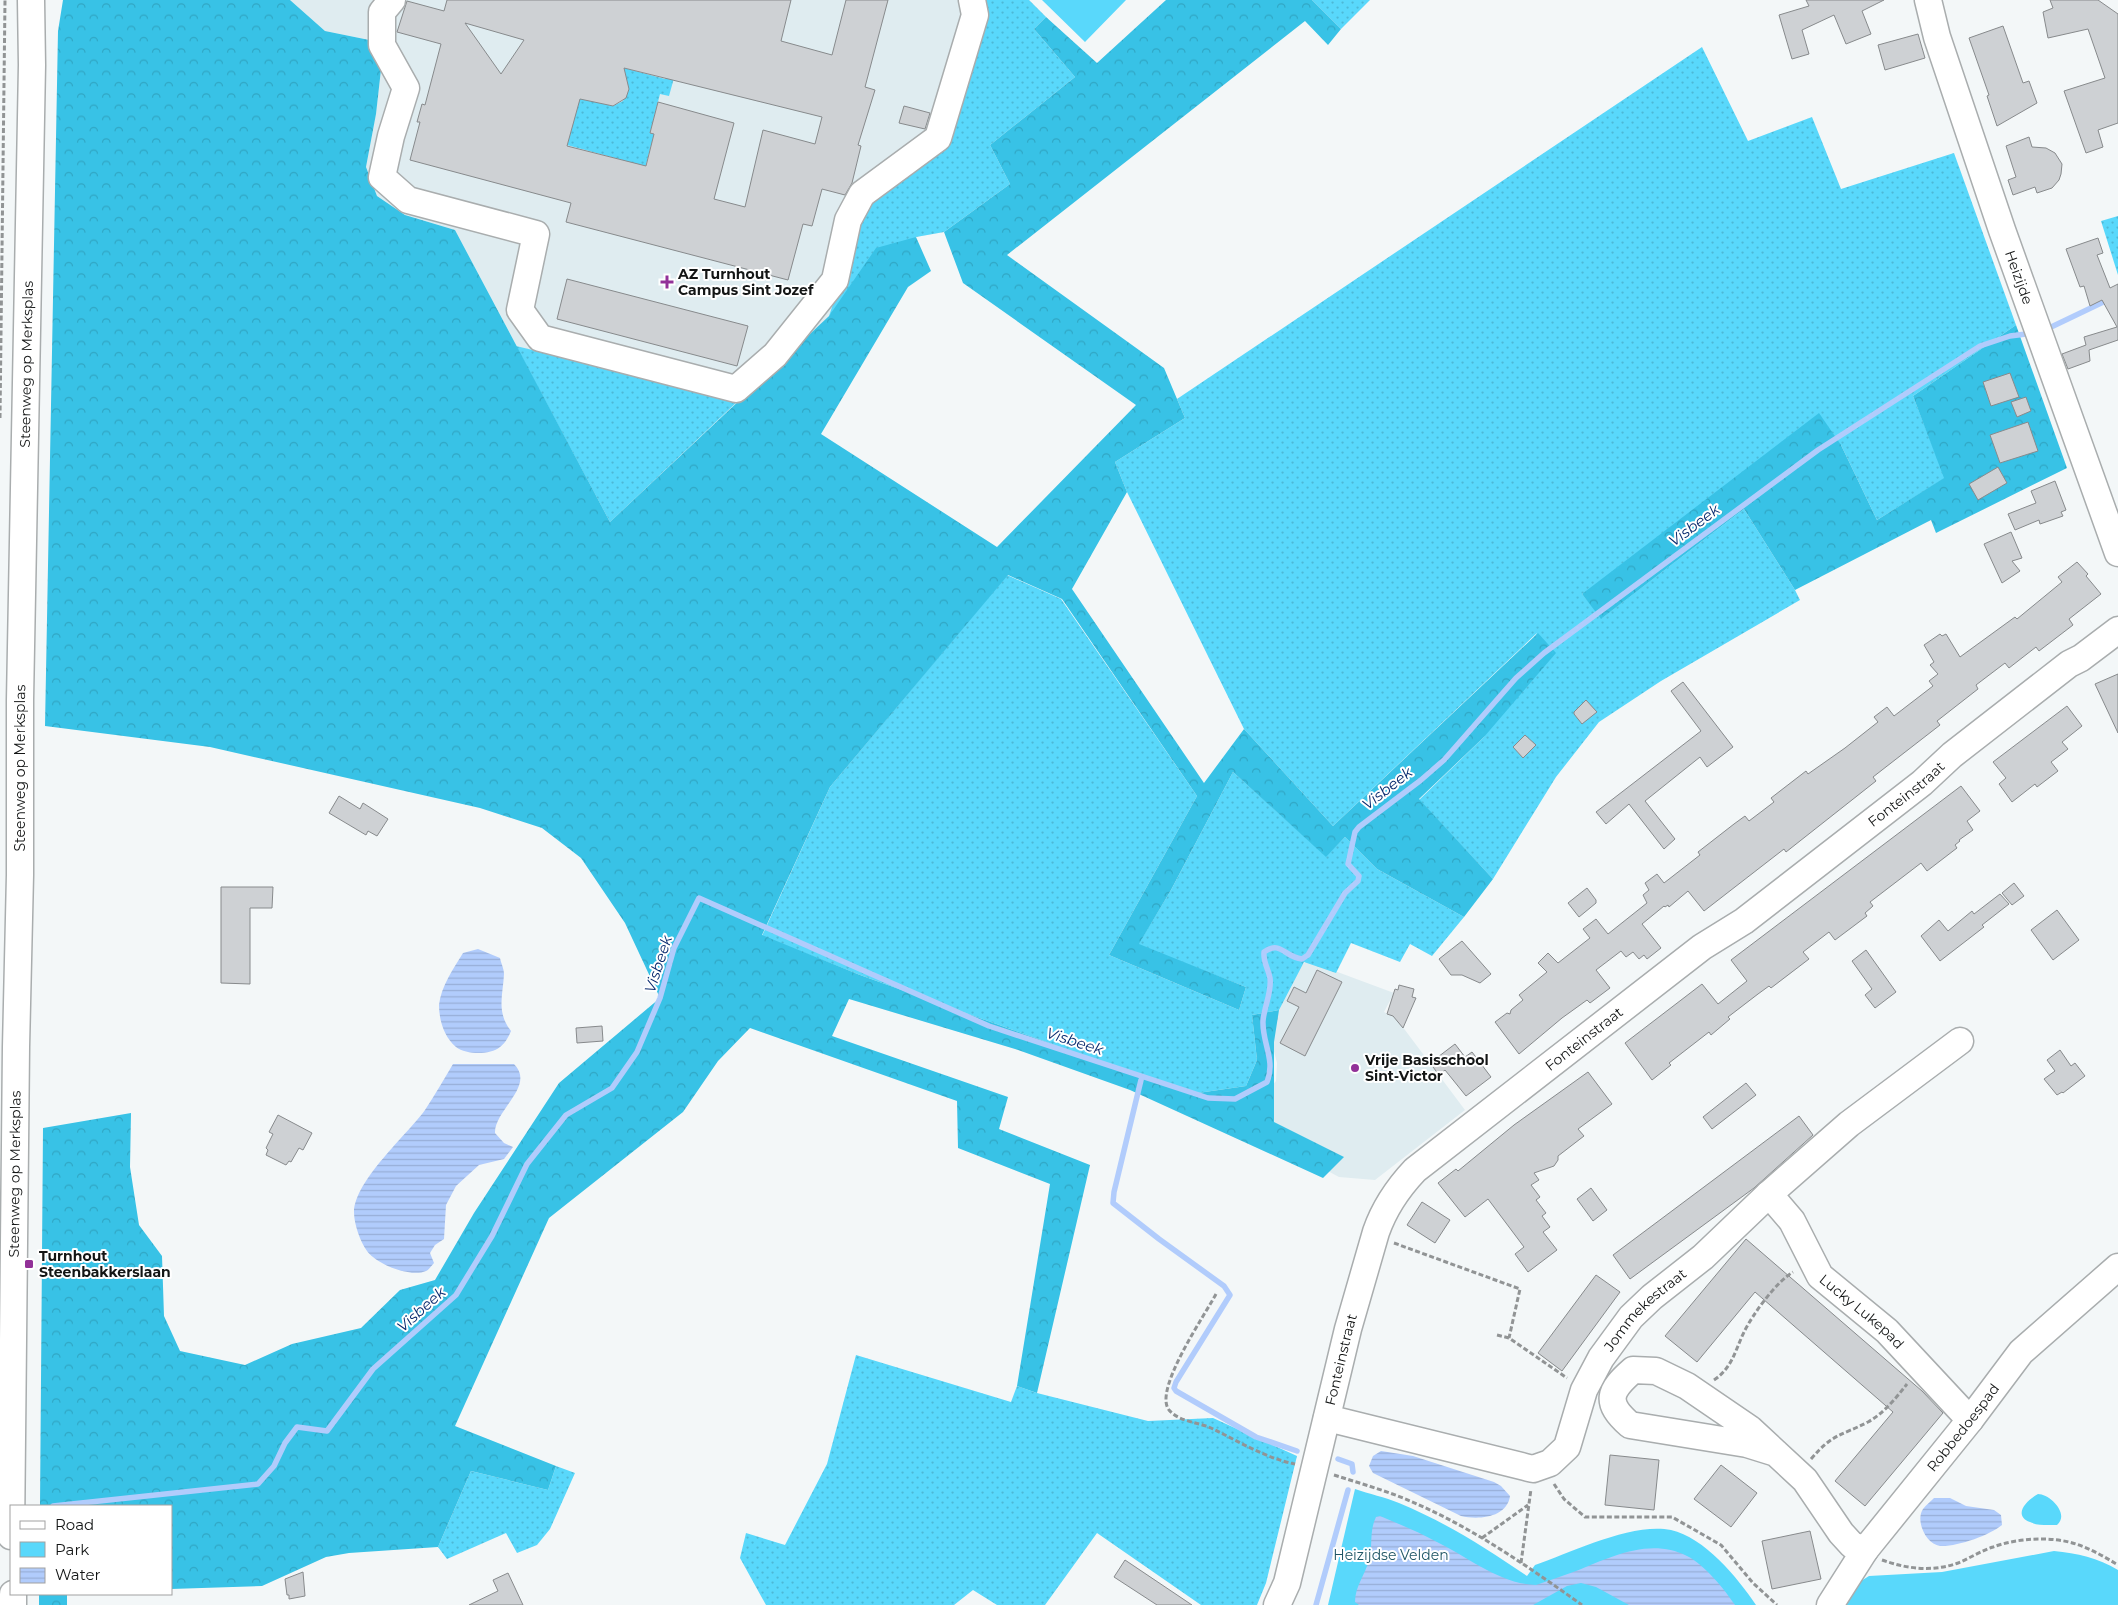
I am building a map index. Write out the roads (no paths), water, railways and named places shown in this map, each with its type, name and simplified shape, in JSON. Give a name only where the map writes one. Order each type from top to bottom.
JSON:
[{"type":"street","name":"Steenweg op Merksplas","points":[[11,1505],[8,1015],[20,874],[20,700],[32,65],[31,0]]},
{"type":"street","points":[[392,0],[382,12],[382,44],[406,88],[391,136],[382,177],[408,200],[536,234],[520,310],[540,338],[736,389],[775,354],[835,280],[848,220],[862,194],[938,138],[976,15],[972,0]]},
{"type":"street","name":"Heizijde","points":[[1928,0],[1937,37],[2002,230],[2118,553]]},
{"type":"street","name":"Fonteinstraat","points":[[1277,1605],[1287,1583],[1348,1329],[1376,1232],[1381,1217],[1395,1195],[1415,1170],[1695,952],[1744,921],[1922,783],[1952,755],[2069,664],[2081,658],[2118,630]]},
{"type":"street","name":"Jommekestraat","points":[[1327,1418],[1533,1466],[1550,1463],[1567,1446],[1584,1390],[1601,1358],[1631,1318],[1652,1297],[1703,1257],[1769,1194],[1849,1124],[1960,1041]]},
{"type":"street","name":"Lucky Lukepad","points":[[1769,1194],[1792,1221],[1820,1276],[1887,1331],[1970,1420]]},
{"type":"street","name":"Robbedoespad","points":[[1830,1605],[1865,1550],[1970,1420],[2021,1352],[2118,1267]]},
{"type":"street","points":[[1776,1453],[1760,1446],[1630,1425],[1621,1417],[1614,1406],[1612,1396],[1617,1384],[1633,1370],[1656,1371],[1693,1391],[1750,1430],[1776,1453],[1802,1478],[1841,1533],[1852,1545],[1865,1550]]},
{"type":"water","points":[[478,949],[500,958],[504,970],[503,1017],[511,1031],[500,1047],[485,1053],[466,1052],[452,1043],[443,1028],[439,1005],[445,984],[463,953]]},
{"type":"water","points":[[453,1064],[514,1064],[519,1072],[520,1081],[496,1124],[495,1133],[504,1143],[513,1147],[504,1159],[479,1165],[456,1186],[446,1205],[444,1239],[435,1245],[430,1253],[434,1263],[426,1271],[412,1273],[386,1265],[378,1261],[367,1251],[355,1222],[354,1212],[357,1199],[372,1172],[425,1110]]},
{"type":"water","points":[[1381,1451],[1413,1456],[1494,1482],[1501,1486],[1510,1496],[1508,1503],[1498,1513],[1491,1516],[1475,1518],[1461,1516],[1373,1473],[1369,1466],[1373,1456]]},
{"type":"water","points":[[1934,1498],[1950,1498],[1966,1506],[1994,1510],[2001,1515],[2002,1525],[1990,1533],[1973,1540],[1940,1546],[1926,1537],[1920,1520],[1923,1509]]},
{"type":"water","points":[[1380,1516],[1430,1538],[1497,1575],[1510,1580],[1536,1585],[1631,1551],[1659,1548],[1673,1551],[1687,1556],[1701,1565],[1720,1585],[1735,1605],[1629,1605],[1596,1587],[1581,1583],[1567,1586],[1533,1605],[1359,1605],[1355,1602],[1355,1596],[1369,1560],[1374,1522],[1376,1517]]},
{"type":"waterway","name":"Visbeek","points":[[2047,329],[2118,295]]},
{"type":"waterway","name":"Visbeek","points":[[62,1505],[258,1484],[274,1466],[285,1443],[297,1427],[327,1431],[373,1369],[456,1295],[492,1236],[527,1164],[566,1115],[612,1088],[637,1052],[660,998],[674,948],[699,898],[989,1026],[1208,1098],[1235,1099],[1267,1082],[1270,1066],[1263,1021],[1269,994],[1270,978],[1264,959],[1264,952],[1279,948],[1296,958],[1302,959],[1308,955],[1345,893],[1358,881],[1359,876],[1348,864],[1355,832],[1359,827],[1444,760],[1516,678],[1544,653],[1818,450],[1980,346],[2010,336],[2026,334]]},
{"type":"waterway","points":[[1141,1080],[1113,1203],[1224,1286],[1230,1295],[1174,1388],[1176,1391],[1256,1437],[1297,1451]]},
{"type":"waterway","points":[[1338,1459],[1352,1464],[1353,1472]]},
{"type":"waterway","points":[[1316,1605],[1348,1490]]},
{"type":"place","name":"AZ Turnhout Campus Sint Jozef","points":[[667,282]]},
{"type":"place","name":"Vrije Basisschool Sint-Victor","points":[[1355,1068]]},
{"type":"place","name":"Turnhout Steenbakkerslaan","points":[[29,1264]]},
{"type":"park label","name":"Heizijdse Velden","points":[[1391,1555]]}]
